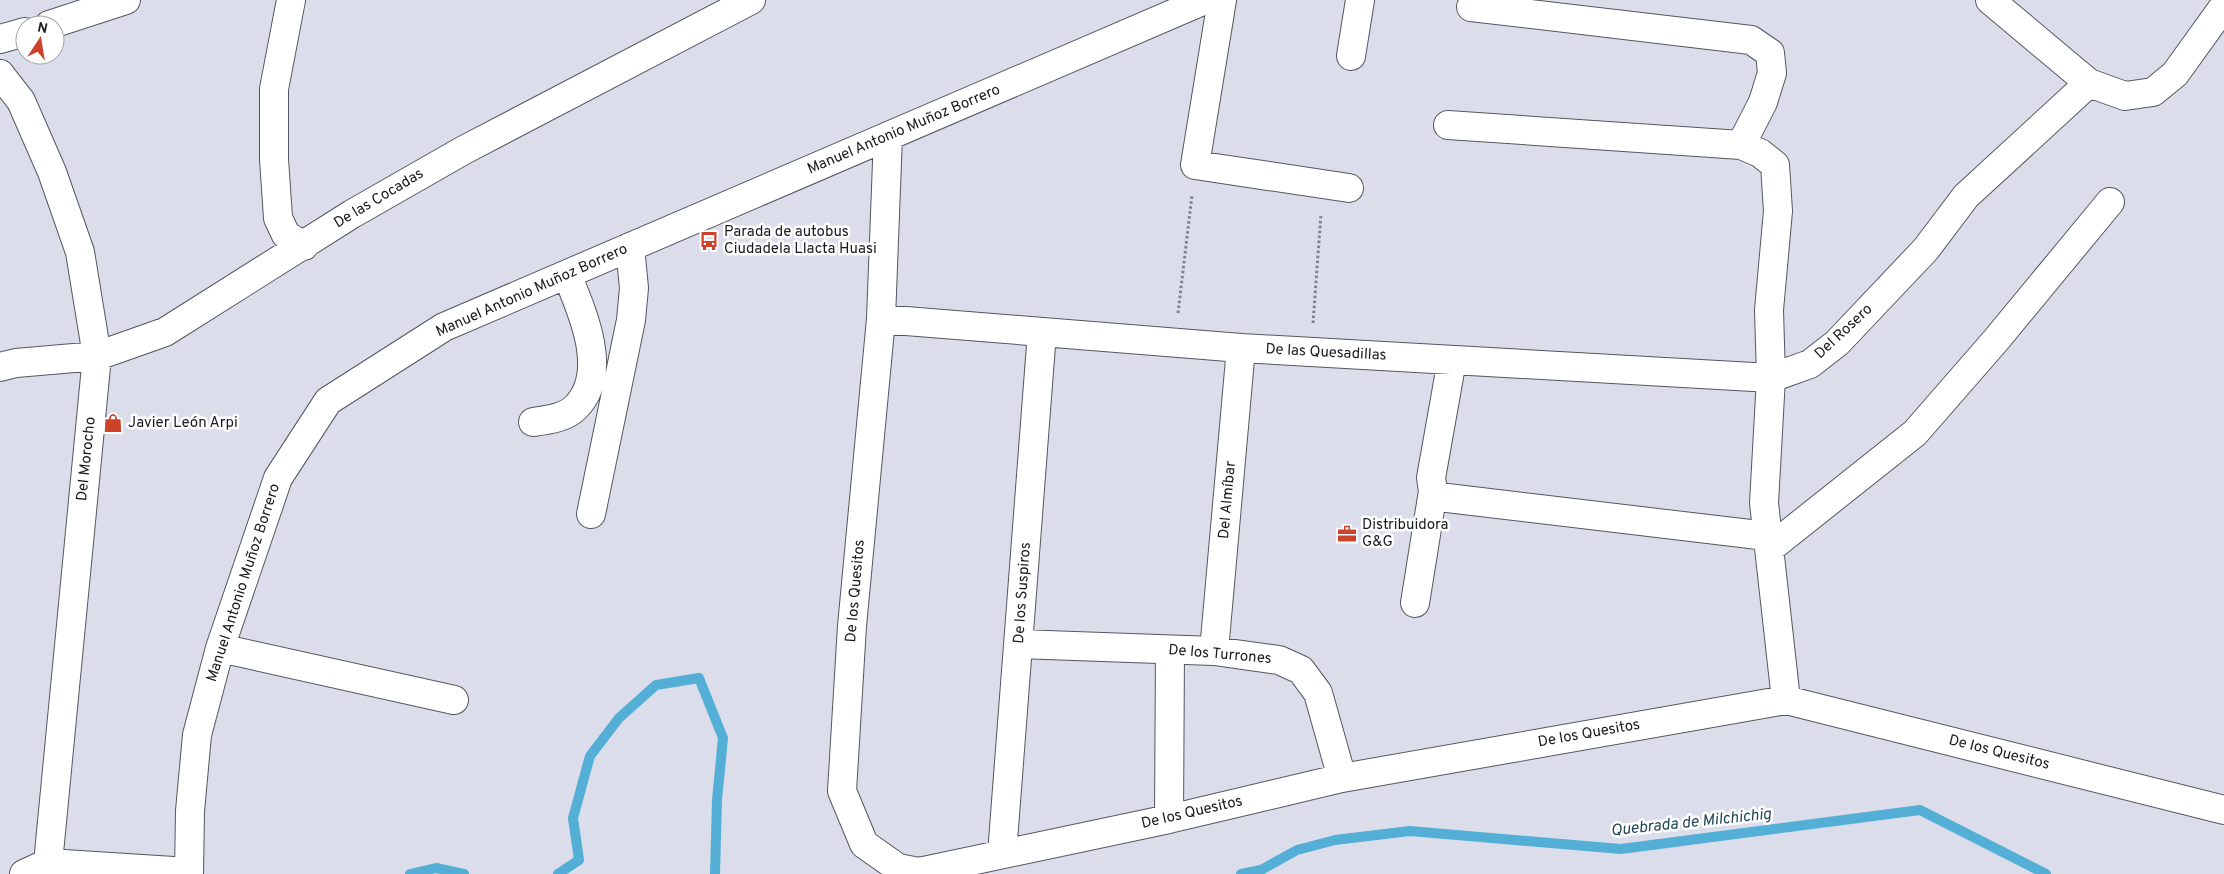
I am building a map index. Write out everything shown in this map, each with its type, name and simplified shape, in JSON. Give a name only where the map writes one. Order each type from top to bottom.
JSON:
[{"type":"street","points":[[65,20],[126,0]]},
{"type":"street","points":[[291,0],[274,89],[275,169],[278,218],[286,235],[304,246]]},
{"type":"street","name":"De las Cocadas","points":[[0,367],[16,363],[97,356],[165,332],[352,214],[497,131],[751,0]]},
{"type":"street","name":"Manuel Antonio Muñoz Borrero","points":[[189,873],[190,811],[197,735],[220,648],[278,478],[328,401],[444,327],[1205,0]]},
{"type":"street","points":[[1222,0],[1195,165],[1350,188]]},
{"type":"street","points":[[1351,56],[1360,0]]},
{"type":"street","points":[[1990,0],[2089,83],[2125,96],[2153,92],[2175,74],[2224,6]]},
{"type":"street","points":[[1471,8],[1751,40],[1770,53],[1772,73],[1762,102],[1741,145]]},
{"type":"street","points":[[0,39],[15,35]]},
{"type":"street","name":"Del Morocho","points":[[0,74],[20,101],[52,172],[80,252],[97,356],[36,868]]},
{"type":"street","name":"Del Rosero","points":[[1771,378],[1810,364],[1837,343],[1926,249],[1966,196],[2089,83]]},
{"type":"street","points":[[1448,125],[1741,145],[1760,153],[1775,165],[1778,211],[1769,310],[1771,378],[1764,503],[1786,700]]},
{"type":"street","name":"De los Quesitos","points":[[888,136],[881,319],[852,626],[842,791],[864,844],[898,868],[919,872],[1170,819],[1342,778],[1786,700],[2223,805]]},
{"type":"street","points":[[1433,491],[1439,497],[1768,542],[1914,432],[1996,340],[2110,202]]},
{"type":"street","points":[[591,514],[631,320],[634,288],[630,247]]},
{"type":"street","points":[[533,422],[558,418],[576,407],[588,388],[591,367],[591,344],[584,316],[567,274]]},
{"type":"street","name":"De las Quesadillas","points":[[881,319],[1241,348],[1771,378]]},
{"type":"street","name":"De los Suspiros","points":[[1002,854],[1042,332]]},
{"type":"street","name":"Del Almíbar","points":[[1214,652],[1241,348]]},
{"type":"street","points":[[1415,603],[1433,491],[1432,478],[1452,360]]},
{"type":"street","name":"De los Turrones","points":[[1019,644],[1214,652],[1279,660],[1301,670],[1318,693],[1342,778]]},
{"type":"street","points":[[220,648],[454,700]]},
{"type":"street","points":[[1170,650],[1170,819]]},
{"type":"street","points":[[36,868],[189,873]]},
{"type":"path","points":[[1175,342],[1195,165]]},
{"type":"path","points":[[1311,352],[1323,184]]},
{"type":"waterway","name":"Quebrada de Milchichig","points":[[558,874],[579,860],[573,818],[590,756],[619,718],[656,685],[699,678],[723,738],[717,800],[715,874]]},
{"type":"waterway","name":"Quebrada de Milchichig","points":[[1241,874],[1261,870],[1297,850],[1335,840],[1410,831],[1621,849],[1920,810],[2046,874]]},
{"type":"waterway","name":"Quebrada de Milchichig","points":[[410,874],[436,868],[464,874]]},
{"type":"place","name":"Parada de autobus Ciudadela Llacta Huasi","points":[[709,241]]},
{"type":"place","name":"Javier León Arpi","points":[[113,423]]},
{"type":"place","name":"Distribuidora G&G","points":[[1347,534]]}]
